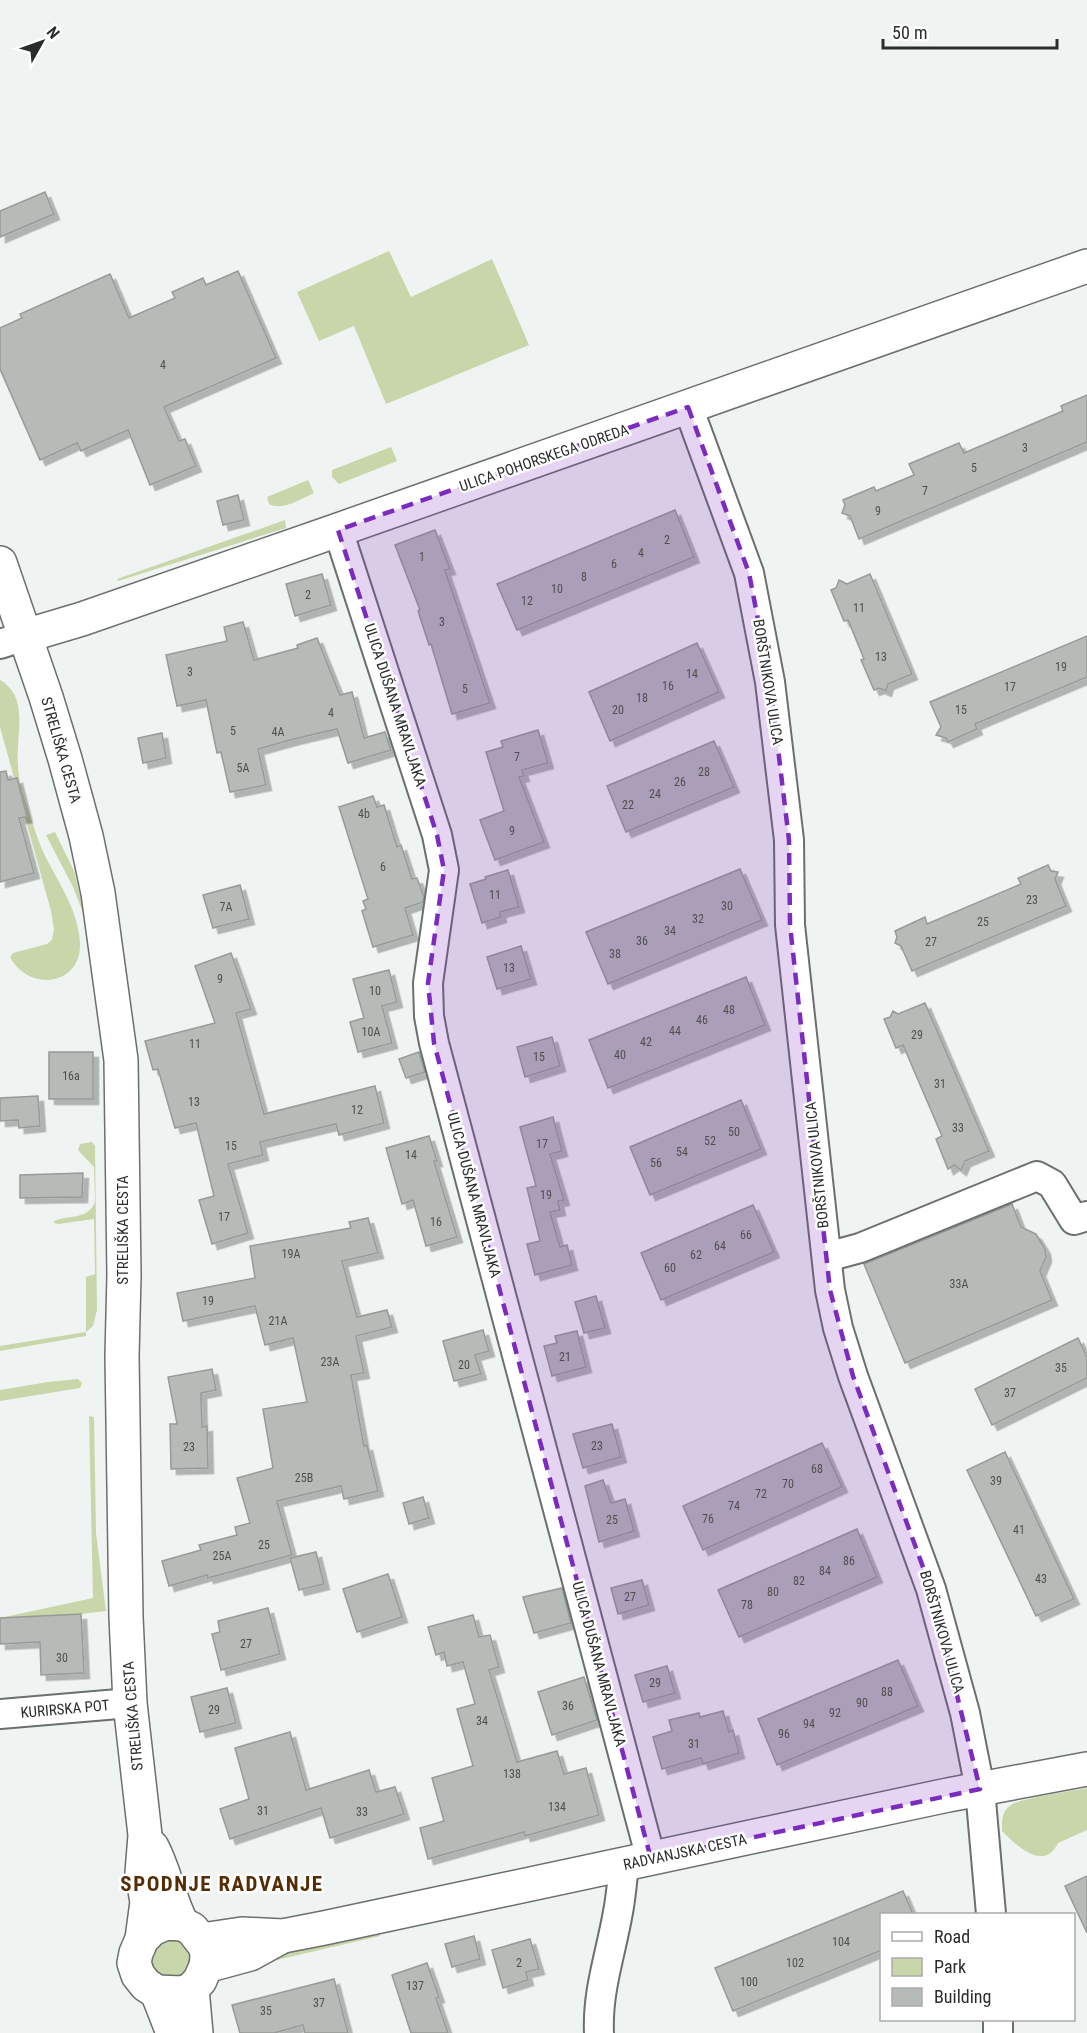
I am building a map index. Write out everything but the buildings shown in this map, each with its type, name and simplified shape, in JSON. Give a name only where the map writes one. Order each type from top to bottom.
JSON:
[{"type":"street","name":"ULICA POHORSKEGA ODREDA","points":[[12,640],[82,619],[339,530],[1087,266]]},
{"type":"street","name":"BORŠTNIKOVA ULICA","points":[[688,407],[749,573],[770,682],[789,840],[790,926],[830,1290],[852,1376],[931,1589],[965,1713],[980,1789],[991,1913]]},
{"type":"street","name":"ULICA DUŠANA MRAVLJAKA","points":[[339,530],[437,834],[444,870],[428,983],[429,1016],[434,1043],[638,1862]]},
{"type":"street","name":"STRELIŠKA CESTA","points":[[0,563],[12,640],[65,759],[86,836],[98,893],[121,1060],[126,1617],[130,1703],[145,1835],[142,1873],[147,1902],[142,1939],[134,1963],[138,1976],[157,1992],[173,2033]]},
{"type":"street","points":[[827,1257],[860,1248],[1037,1176],[1052,1184],[1074,1220],[1087,1216]]},
{"type":"street","name":"KURIRSKA POT","points":[[0,1714],[130,1703]]},
{"type":"street","name":"RADVANJSKA CESTA","points":[[195,1954],[250,1954],[283,1936],[980,1789],[1087,1769]]},
{"type":"street","name":"STRELIŠKA CESTA","points":[[145,1835],[157,1856],[175,1910],[195,1954],[196,2033]]},
{"type":"street","points":[[599,2033],[600,1994],[618,1912],[638,1862]]},
{"type":"street","points":[[142,1939],[152,1929],[166,1923],[195,1954],[182,1993],[157,1992]]},
{"type":"highlighted area","points":[[688,407],[749,573],[770,682],[789,840],[790,925],[830,1290],[853,1376],[931,1589],[980,1789],[651,1859],[434,1043],[428,983],[444,870],[437,835],[338,530]]},
{"type":"green space","points":[[389,251],[411,297],[492,259],[529,345],[386,404],[354,326],[319,341],[297,292]]},
{"type":"green space","points":[[391,447],[397,461],[339,484],[332,477],[332,470]]},
{"type":"green space","points":[[308,480],[314,493],[286,505],[269,504],[267,497]]},
{"type":"green space","points":[[285,520],[286,528],[118,581],[117,579]]},
{"type":"green space","points":[[0,680],[14,693],[19,709],[20,780],[33,826],[71,906],[79,931],[78,958],[63,976],[53,979],[41,980],[29,976],[10,957],[13,953],[47,944],[52,940],[54,929],[0,727]]},
{"type":"green space","points":[[55,832],[74,871],[86,920],[73,887],[46,835]]},
{"type":"green space","points":[[92,1142],[95,1146],[97,1310],[93,1326],[86,1332],[86,1277],[95,1274],[94,1219],[58,1224],[54,1221],[88,1212],[95,1202],[94,1167],[78,1150],[80,1144]]},
{"type":"green space","points":[[86,1332],[86,1336],[0,1351],[0,1346]]},
{"type":"green space","points":[[78,1379],[82,1383],[80,1388],[0,1401],[0,1390]]},
{"type":"green space","points":[[89,1416],[94,1417],[96,1533],[106,1611],[0,1618],[93,1598]]},
{"type":"green space","points":[[1087,1788],[1087,1830],[1058,1843],[1052,1851],[1045,1855],[1030,1854],[1002,1831],[1004,1814],[1011,1805],[1035,1797]]},
{"type":"green space","points":[[377,1929],[380,1936],[268,1962],[276,1952]]},
{"type":"green space","points":[[171,1939],[179,1940],[185,1945],[190,1951],[190,1967],[185,1973],[179,1978],[171,1979],[163,1978],[157,1973],[152,1967],[151,1959],[152,1951],[157,1945],[163,1940]]},
{"type":"district","name":"SPODNJE RADVANJE","points":[[222,1884]]}]
